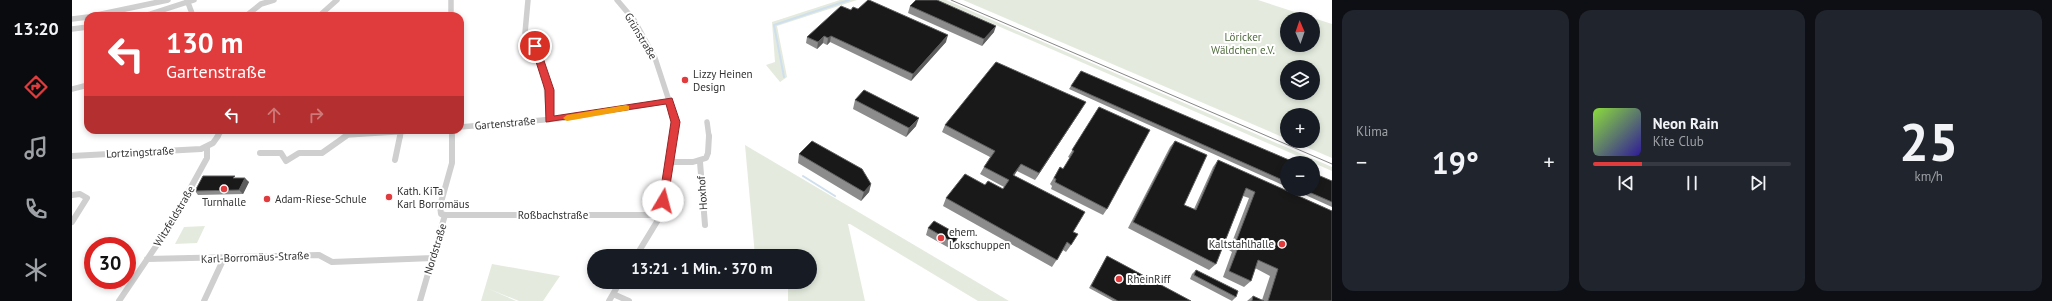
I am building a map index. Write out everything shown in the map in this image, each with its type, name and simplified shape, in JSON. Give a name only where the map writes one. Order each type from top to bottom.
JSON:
[{"type":"street","points":[[114,12],[168,0]]},
{"type":"street","points":[[156,12],[194,0]]},
{"type":"street","points":[[251,12],[261,4],[274,0]]},
{"type":"street","points":[[324,12],[338,0]]},
{"type":"street","points":[[451,0],[452,12]]},
{"type":"street","points":[[528,0],[525,33],[535,46],[549,90],[549,120]]},
{"type":"street","name":"Grünstraße","points":[[617,0],[634,20],[655,58],[676,122],[662,214],[640,249]]},
{"type":"street","points":[[188,1],[192,12]]},
{"type":"street","points":[[72,19],[84,18]]},
{"type":"street","points":[[72,29],[84,28]]},
{"type":"street","points":[[72,89],[84,86]]},
{"type":"street","name":"Gartenstraße","points":[[464,127],[549,120],[669,101]]},
{"type":"street","name":"Hoxhof","points":[[669,162],[700,162],[708,158],[711,149],[707,122]]},
{"type":"street","name":"Witzfeldstraße","points":[[119,301],[169,227],[207,158],[207,147],[220,134]]},
{"type":"street","points":[[260,153],[281,153],[286,161],[299,153],[322,153],[346,134]]},
{"type":"street","points":[[395,160],[401,134]]},
{"type":"street","name":"Nordstraße","points":[[420,301],[445,215],[441,214],[440,206],[452,163],[452,134]]},
{"type":"street","name":"Lortzingstraße","points":[[72,156],[201,149],[207,147]]},
{"type":"street","name":"Hoxhof","points":[[700,162],[705,225]]},
{"type":"street","points":[[72,194],[80,194],[87,198],[72,222]]},
{"type":"street","name":"Roßbachstraße","points":[[445,215],[662,214]]},
{"type":"street","name":"Karl-Borromäus-Straße","points":[[147,259],[319,255],[332,262],[433,258]]},
{"type":"street","points":[[204,301],[224,258]]},
{"type":"street","points":[[616,289],[611,298],[630,301]]},
{"type":"green space","points":[[840,0],[857,0],[777,26],[787,77],[780,82],[766,65],[775,62],[772,22]]},
{"type":"green space","points":[[938,0],[946,0],[1280,145],[1280,148],[1288,148],[1307,156],[1297,156]]},
{"type":"green space","name":"Löricker Wäldchen e.V.","points":[[963,0],[1258,0],[1295,12],[1280,12],[1280,52],[1320,52],[1320,20],[1332,24],[1332,158],[1308,148],[1320,148],[1320,108],[1280,108],[1280,136]]},
{"type":"green space","points":[[745,145],[1009,301],[978,301],[848,224],[865,301],[788,301],[788,289],[817,289],[817,249],[754,249]]},
{"type":"green space","points":[[1320,162],[1332,167],[1332,171],[1320,166]]},
{"type":"green space","points":[[205,226],[197,243],[175,244],[184,227]]},
{"type":"green space","points":[[492,264],[560,276],[543,301],[519,301],[489,289],[516,301],[481,301]]},
{"type":"building","points":[[868,0],[948,35],[913,74],[831,36],[828,38],[824,36],[818,42],[807,37],[841,6],[851,10],[853,7],[858,9]]},
{"type":"building","points":[[916,0],[937,0],[996,26],[984,39],[910,6]]},
{"type":"building","points":[[996,62],[1086,102],[1039,173],[1021,164],[1013,175],[1085,212],[1073,232],[1078,234],[1071,245],[1067,242],[1057,260],[946,198],[965,174],[985,185],[988,181],[1003,189],[1009,180],[984,167],[995,151],[945,125]]},
{"type":"building","points":[[1081,71],[1280,156],[1280,179],[1071,86]]},
{"type":"building","points":[[864,90],[919,118],[909,128],[855,100]]},
{"type":"building","points":[[1099,107],[1150,130],[1107,209],[1055,182],[1056,179],[1054,178],[1060,167],[1063,169],[1074,151],[1072,150]]},
{"type":"building","points":[[812,141],[862,169],[871,184],[864,192],[799,154]]},
{"type":"building","points":[[1175,141],[1207,155],[1184,205],[1196,210],[1218,160],[1280,188],[1280,196],[1298,196],[1332,211],[1332,301],[1268,301],[1278,269],[1258,260],[1251,281],[1229,271],[1239,245],[1235,244],[1255,192],[1246,188],[1216,264],[1133,222]]},
{"type":"building","name":"Turnhalle","points":[[203,176],[235,176],[233,178],[245,178],[239,190],[195,191]]},
{"type":"building","points":[[1320,176],[1332,181],[1332,202],[1318,196],[1320,196]]},
{"type":"building","points":[[934,221],[959,235],[954,243],[928,228]]},
{"type":"building","name":"RheinRiff","points":[[1107,256],[1191,301],[1118,301],[1091,286]]},
{"type":"building","points":[[1196,270],[1238,291],[1236,297],[1194,275]]},
{"type":"building","points":[[1253,296],[1264,301],[1252,301]]},
{"type":"waterway","points":[[784,77],[774,25],[849,0]]},
{"type":"waterway","points":[[803,176],[835,196]]},
{"type":"tram line","points":[[951,0],[1332,164]]},
{"type":"slow traffic","points":[[567,118],[626,108]]},
{"type":"place","name":"Lizzy Heinen Design","points":[[685,80]]},
{"type":"place","name":"Turnhalle","points":[[224,189]]},
{"type":"place","name":"Kath. KiTa Karl Borromäus","points":[[389,197]]},
{"type":"place","name":"Adam-Riese-Schule","points":[[267,199]]},
{"type":"place","name":"ehem. Lokschuppen","points":[[941,238]]},
{"type":"place","name":"Kaltstahlhalle","points":[[1282,244]]},
{"type":"place","name":"RheinRiff","points":[[1119,279]]},
{"type":"route","points":[[535,46],[549,90],[549,120],[669,101],[676,122],[663,201]]}]
